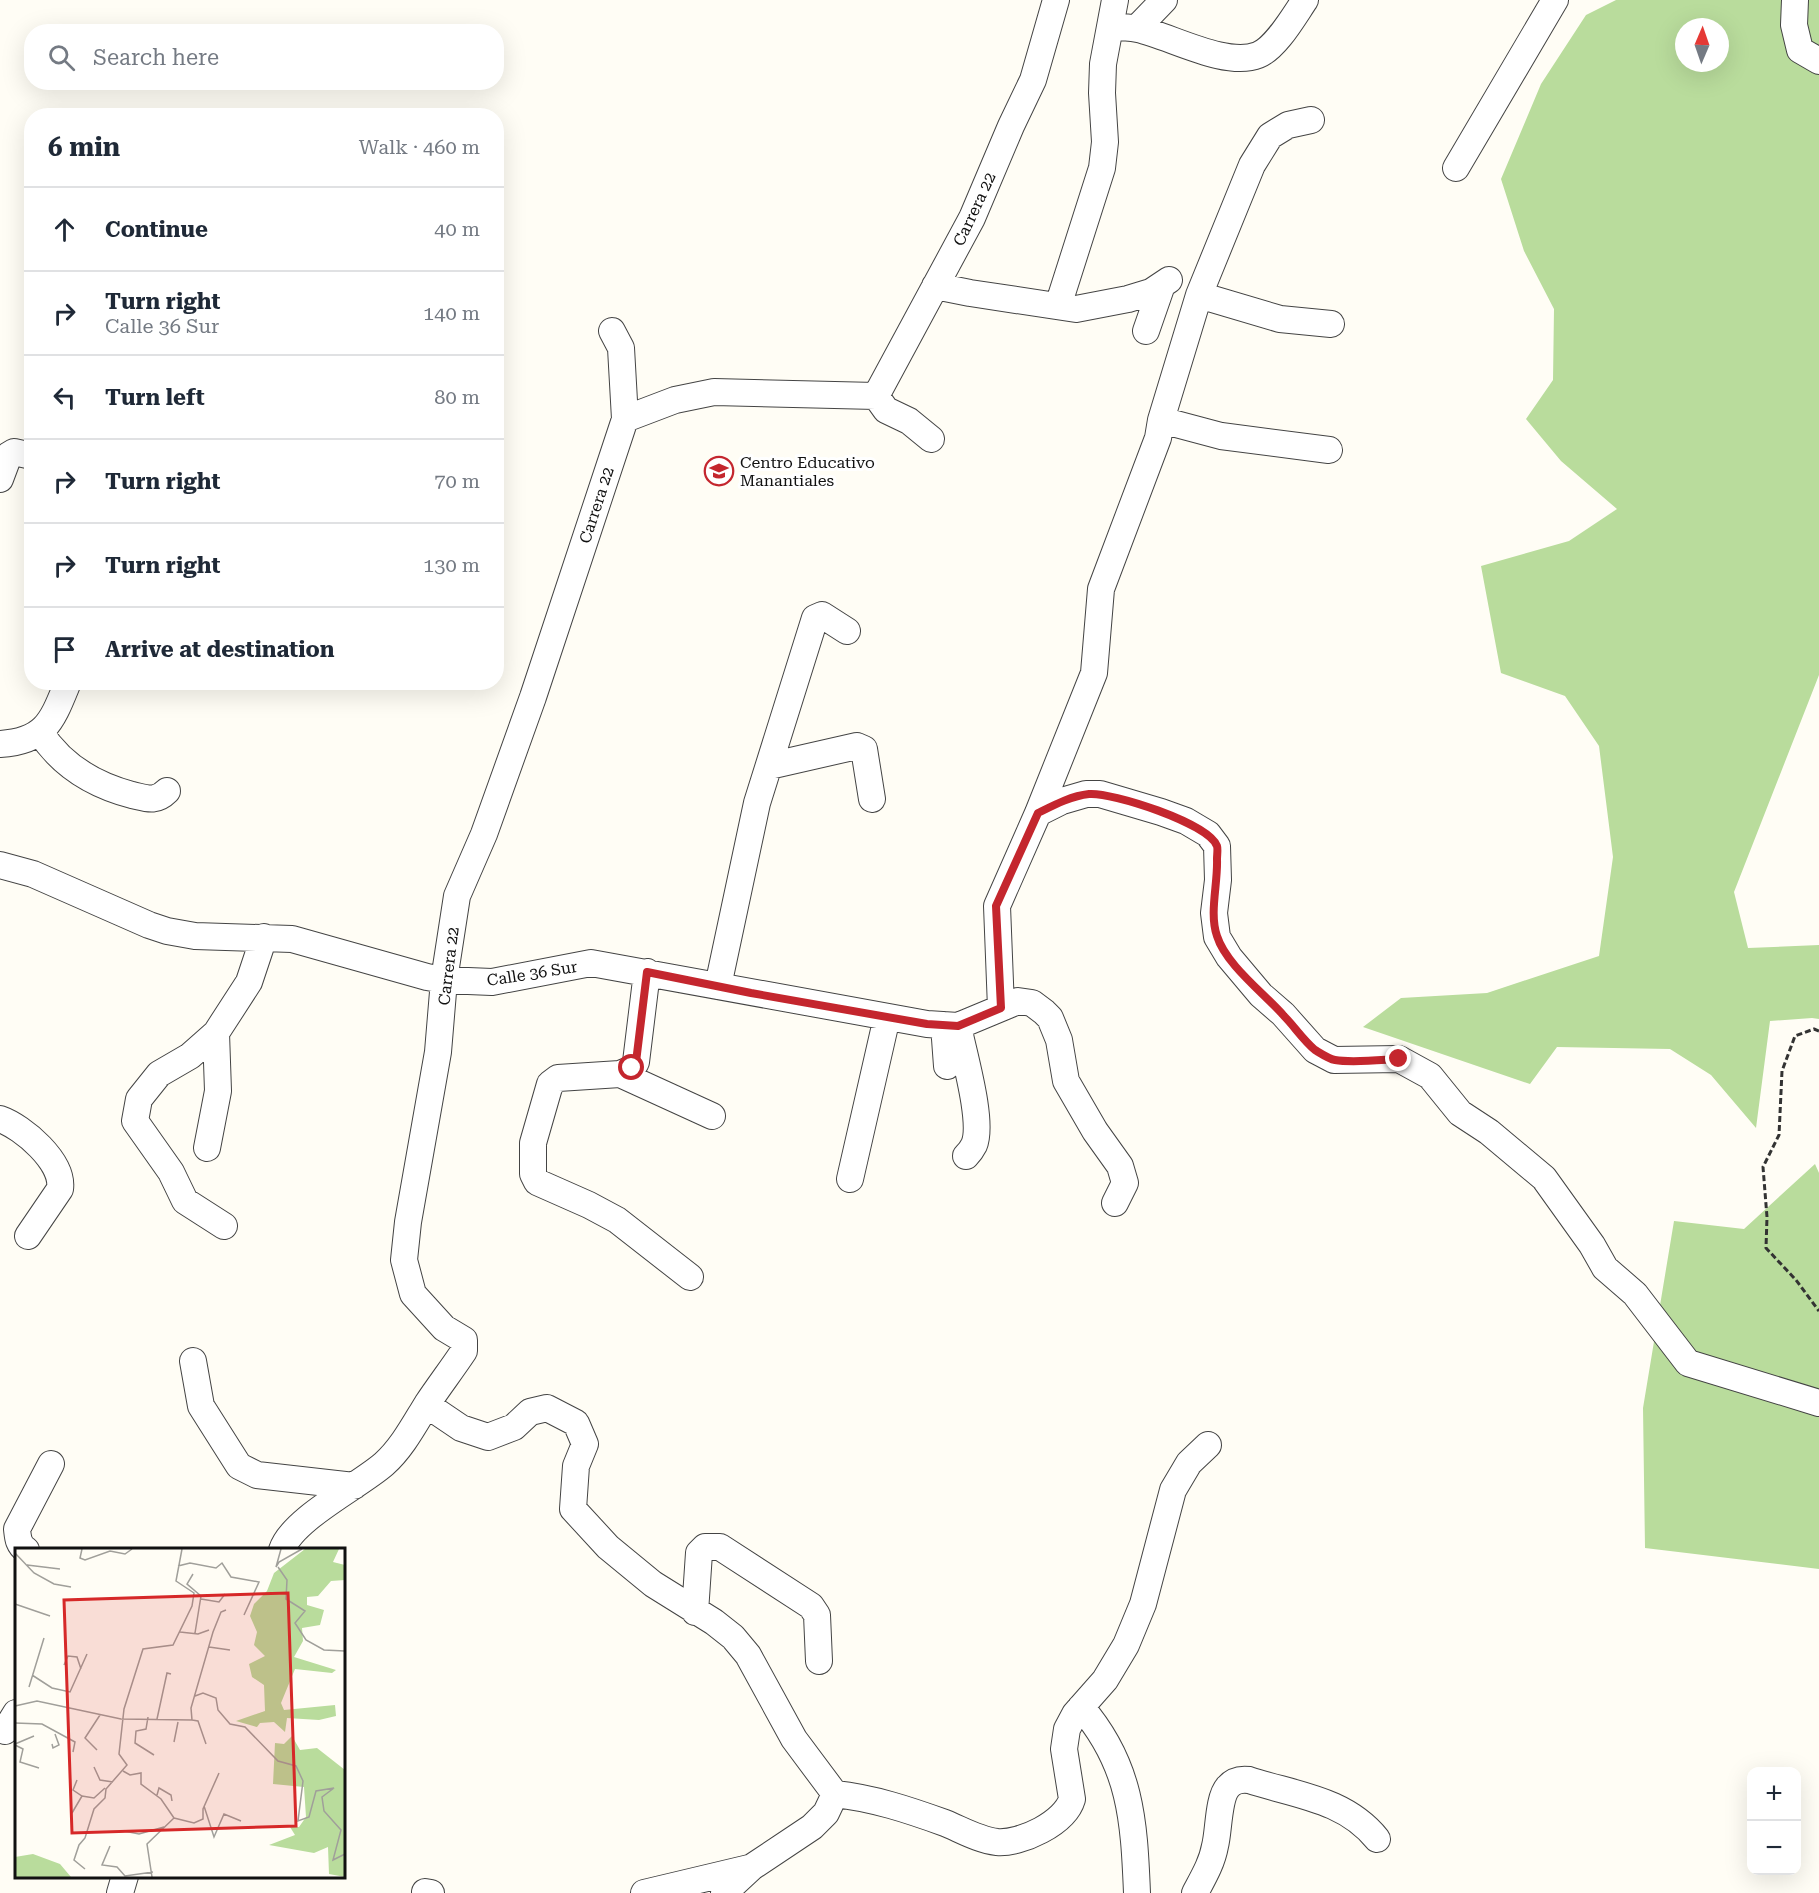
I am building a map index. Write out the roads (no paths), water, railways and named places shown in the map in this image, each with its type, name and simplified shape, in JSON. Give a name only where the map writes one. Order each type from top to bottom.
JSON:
[{"type":"street","name":"Carrera 22","points":[[876,396],[972,218],[1033,80],[1056,0]]},
{"type":"street","points":[[1058,306],[1102,168],[1105,142],[1103,64],[1115,0]]},
{"type":"street","points":[[1137,28],[1164,0]]},
{"type":"street","points":[[1111,27],[1137,28],[1201,50],[1234,58],[1258,56],[1273,45],[1305,0]]},
{"type":"street","points":[[1456,168],[1555,0]]},
{"type":"street","points":[[1795,0],[1794,25],[1800,50],[1819,61]]},
{"type":"street","points":[[1001,1008],[996,906],[1038,813],[1094,673],[1101,589],[1158,438],[1161,420],[1198,295],[1252,165],[1270,136],[1288,125],[1311,120]]},
{"type":"street","points":[[934,285],[970,293],[1076,309],[1128,299],[1152,292],[1166,283],[1146,331]]},
{"type":"street","points":[[1198,295],[1280,319],[1331,324]]},
{"type":"street","points":[[612,331],[621,348],[625,419],[675,400],[714,392],[876,396],[886,410],[909,421],[931,439]]},
{"type":"street","name":"Carrera 22","points":[[427,1405],[464,1351],[464,1340],[444,1328],[413,1294],[404,1260],[408,1222],[438,1052],[444,980],[457,896],[484,834],[529,707],[625,419]]},
{"type":"street","points":[[1161,420],[1221,436],[1329,450]]},
{"type":"street","points":[[0,479],[9,455],[14,452],[24,454]]},
{"type":"street","points":[[718,986],[758,803],[815,618],[822,615],[847,631]]},
{"type":"street","points":[[0,744],[21,742],[40,732],[54,716],[65,690]]},
{"type":"street","points":[[40,732],[50,747],[69,765],[107,788],[149,799],[160,798],[166,791]]},
{"type":"street","points":[[769,766],[857,746],[864,749],[872,799]]},
{"type":"street","points":[[1038,813],[1062,801],[1086,794],[1100,794],[1186,821],[1208,834],[1217,846],[1218,880],[1214,913],[1217,937],[1229,957],[1261,995],[1283,1014],[1315,1050],[1334,1060],[1399,1059],[1430,1076],[1460,1113],[1489,1132],[1544,1178],[1605,1268],[1635,1294],[1688,1363],[1819,1403]]},
{"type":"street","name":"Calle 36 Sur","points":[[0,865],[33,874],[148,925],[167,931],[195,936],[264,937],[304,941],[444,980],[492,982],[591,963],[927,1024],[951,1025],[1018,1001],[1032,1003],[1050,1018],[1059,1040],[1066,1081],[1095,1131],[1120,1166],[1125,1183],[1115,1203]]},
{"type":"street","points":[[224,1226],[185,1201],[171,1172],[135,1121],[139,1099],[159,1074],[190,1056],[216,1033],[249,982],[264,937]]},
{"type":"street","points":[[647,972],[636,1062],[632,1068],[620,1074],[558,1078],[550,1084],[532,1143],[533,1174],[537,1182],[617,1220],[690,1277]]},
{"type":"street","points":[[850,1179],[887,1017]]},
{"type":"street","points":[[947,1066],[951,1025]]},
{"type":"street","points":[[951,1025],[975,1110],[976,1136],[966,1156]]},
{"type":"street","points":[[207,1148],[218,1091],[216,1033]]},
{"type":"street","points":[[620,1074],[712,1116]]},
{"type":"street","points":[[0,1119],[9,1122],[49,1154],[61,1182],[60,1189],[28,1236]]},
{"type":"street","points":[[193,1360],[201,1406],[239,1466],[257,1474],[345,1485]]},
{"type":"street","points":[[268,1548],[345,1485],[385,1464],[410,1432],[427,1405],[461,1428],[488,1437],[514,1427],[530,1412],[547,1408],[576,1423],[585,1444],[576,1466],[573,1509],[608,1547],[653,1584],[714,1622],[733,1637],[748,1655],[795,1739],[835,1794],[862,1797],[910,1811],[995,1842],[1016,1840],[1057,1821],[1070,1806],[1072,1792],[1064,1749],[1064,1739],[1070,1721],[1105,1680],[1126,1645],[1143,1604],[1173,1490],[1189,1463],[1208,1445]]},
{"type":"street","points":[[24,1548],[18,1539],[17,1529],[51,1464]]},
{"type":"street","points":[[283,1548],[308,1518],[345,1485]]},
{"type":"street","points":[[695,1612],[699,1553],[705,1547],[720,1547],[811,1606],[817,1615],[819,1661]]},
{"type":"street","points":[[1081,1707],[1114,1754],[1125,1786],[1137,1893]]},
{"type":"street","points":[[1195,1893],[1215,1846],[1225,1792],[1230,1784],[1236,1781],[1249,1780],[1335,1806],[1362,1822],[1377,1839]]},
{"type":"street","points":[[724,1893],[752,1867],[812,1827],[826,1813],[835,1794]]},
{"type":"street","points":[[644,1893],[752,1867]]},
{"type":"street","points":[[120,1893],[124,1878]]},
{"type":"place","name":"Centro Educativo Manantiales","points":[[719,471]]}]
